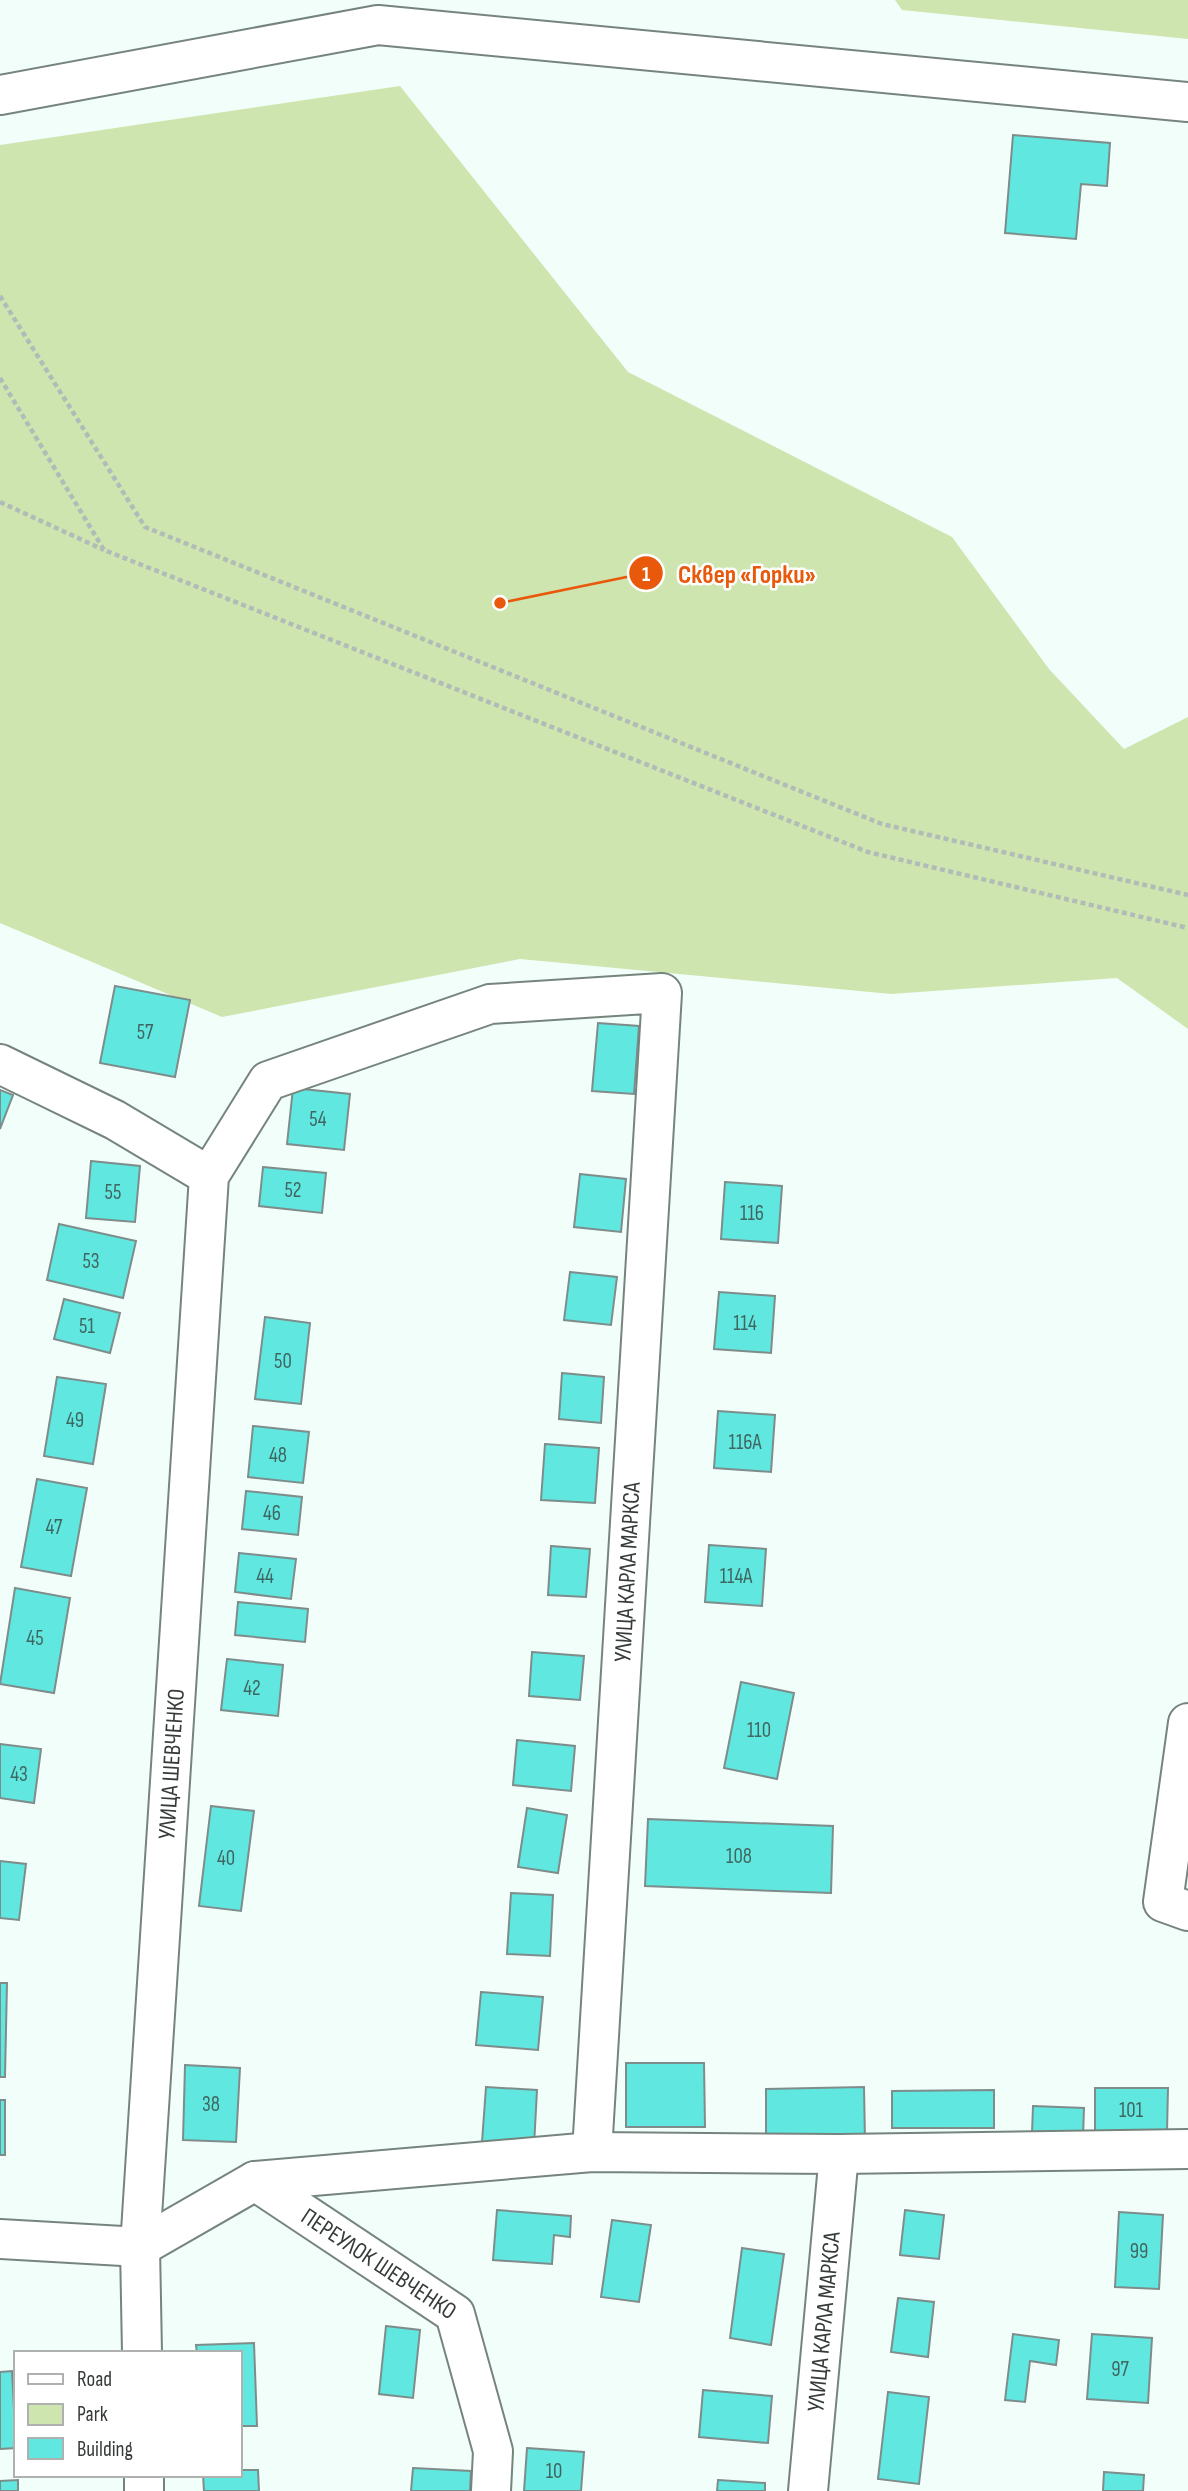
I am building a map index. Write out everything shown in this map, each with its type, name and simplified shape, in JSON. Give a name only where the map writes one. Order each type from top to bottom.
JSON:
[{"type":"street","points":[[0,95],[378,24],[1188,102]]},
{"type":"street","name":"УЛИЦА КАРЛА МАРКСА","points":[[209,1176],[268,1081],[491,1004],[662,993],[592,2152]]},
{"type":"street","points":[[0,1064],[115,1120],[209,1176]]},
{"type":"street","name":"УЛИЦА ШЕВЧЕНКО","points":[[142,2351],[140,2247],[209,1176]]},
{"type":"street","points":[[1188,1723],[1163,1902],[1188,1911]]},
{"type":"street","points":[[0,2239],[140,2247],[255,2181],[592,2152],[839,2154],[1188,2149]]},
{"type":"street","name":"УЛИЦА КАРЛА МАРКСА","points":[[808,2491],[839,2154]]},
{"type":"street","name":"ПЕРЕУЛОК ШЕВЧЕНКО","points":[[255,2181],[455,2314],[493,2451],[491,2491]]},
{"type":"path","points":[[0,296],[145,527],[882,824],[1188,895]]},
{"type":"path","points":[[0,378],[104,550]]},
{"type":"path","points":[[0,502],[104,550],[868,852],[1188,928]]},
{"type":"green space","points":[[895,0],[1188,0],[1188,39],[902,10]]},
{"type":"green space","points":[[400,86],[628,372],[952,537],[1049,669],[1124,749],[1188,717],[1188,1029],[1117,978],[891,994],[520,959],[222,1017],[0,923],[0,145]]},
{"type":"building","points":[[1013,135],[1110,143],[1107,186],[1081,184],[1076,239],[1005,233]]},
{"type":"building","points":[[115,986],[190,1000],[175,1077],[100,1063]]},
{"type":"building","points":[[598,1023],[639,1026],[634,1094],[592,1091]]},
{"type":"building","points":[[293,1088],[350,1094],[344,1150],[287,1144]]},
{"type":"building","points":[[0,1090],[13,1095],[0,1129]]},
{"type":"building","points":[[91,1161],[140,1166],[135,1222],[86,1218]]},
{"type":"building","points":[[263,1167],[326,1173],[322,1213],[259,1206]]},
{"type":"building","points":[[580,1174],[626,1179],[621,1232],[574,1227]]},
{"type":"building","points":[[725,1182],[782,1186],[778,1243],[721,1239]]},
{"type":"building","points":[[59,1224],[136,1241],[123,1298],[47,1280]]},
{"type":"building","points":[[570,1272],[617,1277],[611,1325],[564,1320]]},
{"type":"building","points":[[719,1292],[775,1296],[771,1353],[714,1349]]},
{"type":"building","points":[[64,1299],[120,1313],[110,1353],[54,1339]]},
{"type":"building","points":[[265,1317],[310,1323],[301,1404],[255,1399]]},
{"type":"building","points":[[562,1373],[604,1377],[601,1423],[559,1419]]},
{"type":"building","points":[[57,1377],[106,1384],[93,1464],[44,1456]]},
{"type":"building","points":[[718,1411],[775,1415],[771,1472],[714,1468]]},
{"type":"building","points":[[253,1426],[309,1432],[303,1483],[248,1477]]},
{"type":"building","points":[[545,1444],[599,1448],[595,1503],[541,1500]]},
{"type":"building","points":[[37,1479],[87,1488],[71,1576],[21,1567]]},
{"type":"building","points":[[246,1491],[302,1497],[298,1535],[242,1529]]},
{"type":"building","points":[[709,1545],[766,1549],[762,1606],[705,1602]]},
{"type":"building","points":[[551,1546],[590,1549],[586,1597],[548,1595]]},
{"type":"building","points":[[239,1553],[296,1559],[291,1599],[235,1592]]},
{"type":"building","points":[[15,1588],[70,1598],[54,1693],[0,1684]]},
{"type":"building","points":[[238,1602],[308,1609],[305,1642],[235,1635]]},
{"type":"building","points":[[532,1652],[584,1656],[580,1700],[529,1696]]},
{"type":"building","points":[[227,1659],[283,1665],[278,1716],[221,1710]]},
{"type":"building","points":[[741,1682],[794,1693],[777,1779],[724,1768]]},
{"type":"building","points":[[517,1740],[575,1746],[571,1791],[513,1785]]},
{"type":"building","points":[[0,1744],[41,1749],[34,1803],[0,1798]]},
{"type":"building","points":[[211,1806],[254,1811],[241,1911],[199,1906]]},
{"type":"building","points":[[527,1808],[567,1815],[558,1873],[518,1867]]},
{"type":"building","points":[[648,1819],[833,1826],[831,1893],[645,1886]]},
{"type":"building","points":[[0,1861],[26,1864],[19,1920],[0,1918]]},
{"type":"building","points":[[511,1893],[553,1895],[550,1956],[507,1954]]},
{"type":"building","points":[[0,1983],[7,1983],[5,2077],[0,2077]]},
{"type":"building","points":[[481,1992],[543,1997],[538,2050],[476,2045]]},
{"type":"building","points":[[626,2063],[704,2063],[705,2127],[626,2127]]},
{"type":"building","points":[[185,2065],[240,2068],[236,2142],[183,2140]]},
{"type":"building","points":[[486,2087],[537,2090],[534,2146],[482,2142]]},
{"type":"building","points":[[864,2087],[865,2142],[766,2143],[766,2089]]},
{"type":"building","points":[[1095,2088],[1168,2088],[1167,2132],[1095,2132]]},
{"type":"building","points":[[994,2090],[994,2128],[892,2128],[892,2091]]},
{"type":"building","points":[[0,2100],[5,2100],[5,2155],[0,2155]]},
{"type":"building","points":[[1033,2106],[1084,2108],[1083,2137],[1031,2160]]},
{"type":"building","points":[[497,2210],[571,2216],[570,2237],[554,2235],[552,2264],[493,2260]]},
{"type":"building","points":[[905,2210],[944,2215],[939,2259],[900,2255]]},
{"type":"building","points":[[1119,2212],[1163,2215],[1159,2289],[1115,2287]]},
{"type":"building","points":[[612,2220],[651,2225],[639,2302],[601,2297]]},
{"type":"building","points":[[742,2248],[784,2254],[771,2345],[730,2338]]},
{"type":"building","points":[[898,2298],[934,2302],[928,2357],[891,2352]]},
{"type":"building","points":[[386,2326],[420,2330],[413,2398],[379,2394]]},
{"type":"building","points":[[1013,2334],[1059,2340],[1056,2365],[1030,2361],[1025,2402],[1005,2400]]},
{"type":"building","points":[[1092,2334],[1152,2338],[1148,2403],[1087,2399]]},
{"type":"building","points":[[254,2343],[257,2426],[242,2426],[242,2351],[197,2351],[196,2345]]},
{"type":"building","points":[[12,2371],[14,2448],[0,2449],[0,2372]]},
{"type":"building","points":[[703,2390],[772,2396],[768,2443],[699,2437]]},
{"type":"building","points":[[888,2392],[929,2397],[919,2484],[878,2479]]},
{"type":"building","points":[[527,2448],[584,2452],[581,2491],[524,2491]]},
{"type":"building","points":[[413,2468],[471,2471],[470,2491],[411,2491]]},
{"type":"building","points":[[242,2470],[258,2470],[259,2491],[204,2491],[203,2477],[242,2477]]},
{"type":"building","points":[[1104,2472],[1144,2475],[1143,2491],[1103,2491]]},
{"type":"building","points":[[18,2480],[18,2491],[0,2491],[0,2481]]},
{"type":"building","points":[[718,2480],[765,2483],[765,2491],[717,2491]]},
{"type":"place","name":"Сквер «Горки»","points":[[500,603]]}]
